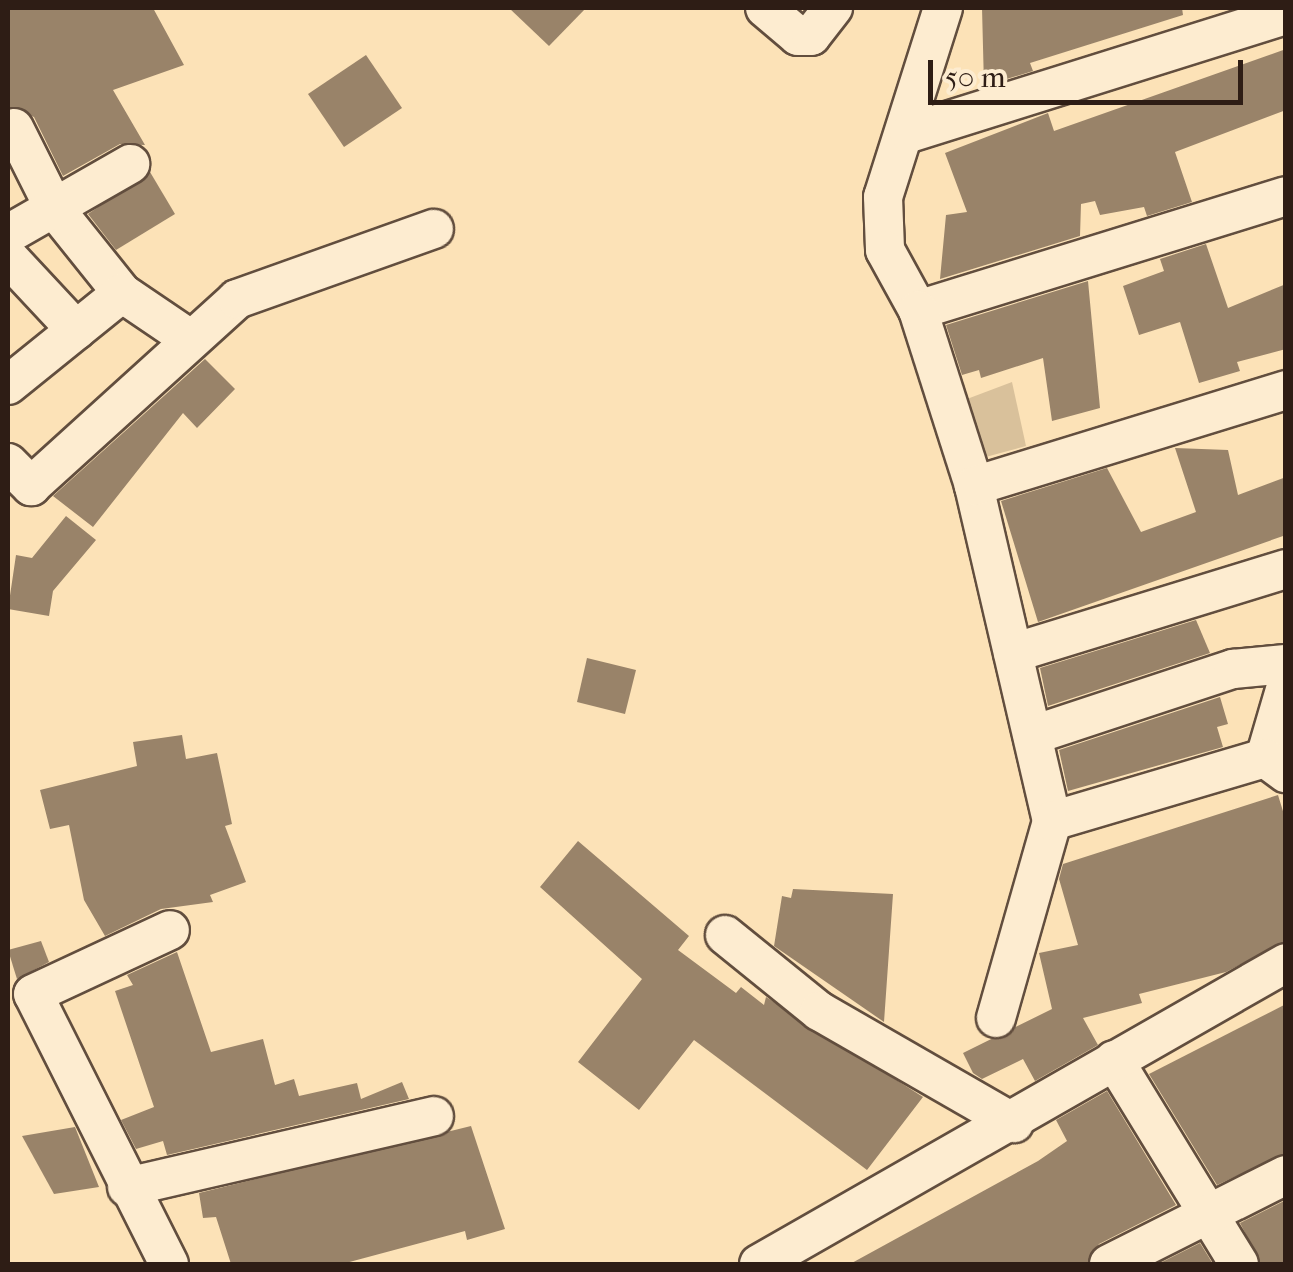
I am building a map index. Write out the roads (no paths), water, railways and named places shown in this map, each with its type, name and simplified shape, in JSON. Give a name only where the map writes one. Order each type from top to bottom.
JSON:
[{"type":"street","points":[[765,8],[798,36],[811,36],[834,8]]},
{"type":"street","points":[[943,8],[909,133],[883,197],[882,223],[885,250],[918,310],[974,486],[1052,821],[996,1018]]},
{"type":"street","points":[[909,133],[1286,15]]},
{"type":"street","points":[[14,128],[54,208],[122,293],[187,337]]},
{"type":"street","points":[[8,234],[130,164]]},
{"type":"street","points":[[918,310],[1286,196]]},
{"type":"street","points":[[8,462],[30,486],[187,337],[237,299],[434,229]]},
{"type":"street","points":[[8,257],[76,330]]},
{"type":"street","points":[[8,385],[122,293]]},
{"type":"street","points":[[974,486],[1286,390]]},
{"type":"street","points":[[1014,652],[1286,569]]},
{"type":"street","points":[[1033,734],[1233,669],[1286,664]]},
{"type":"street","points":[[1052,821],[1275,766],[1286,686]]},
{"type":"street","points":[[169,1264],[20,998],[170,930]]},
{"type":"street","points":[[725,934],[819,1011],[1014,1123]]},
{"type":"street","points":[[759,1264],[1014,1123],[1114,1060],[1286,963]]},
{"type":"street","points":[[1114,1060],[1212,1212],[1239,1264]]},
{"type":"street","points":[[127,1187],[434,1116]]},
{"type":"street","points":[[1109,1264],[1286,1175]]}]
